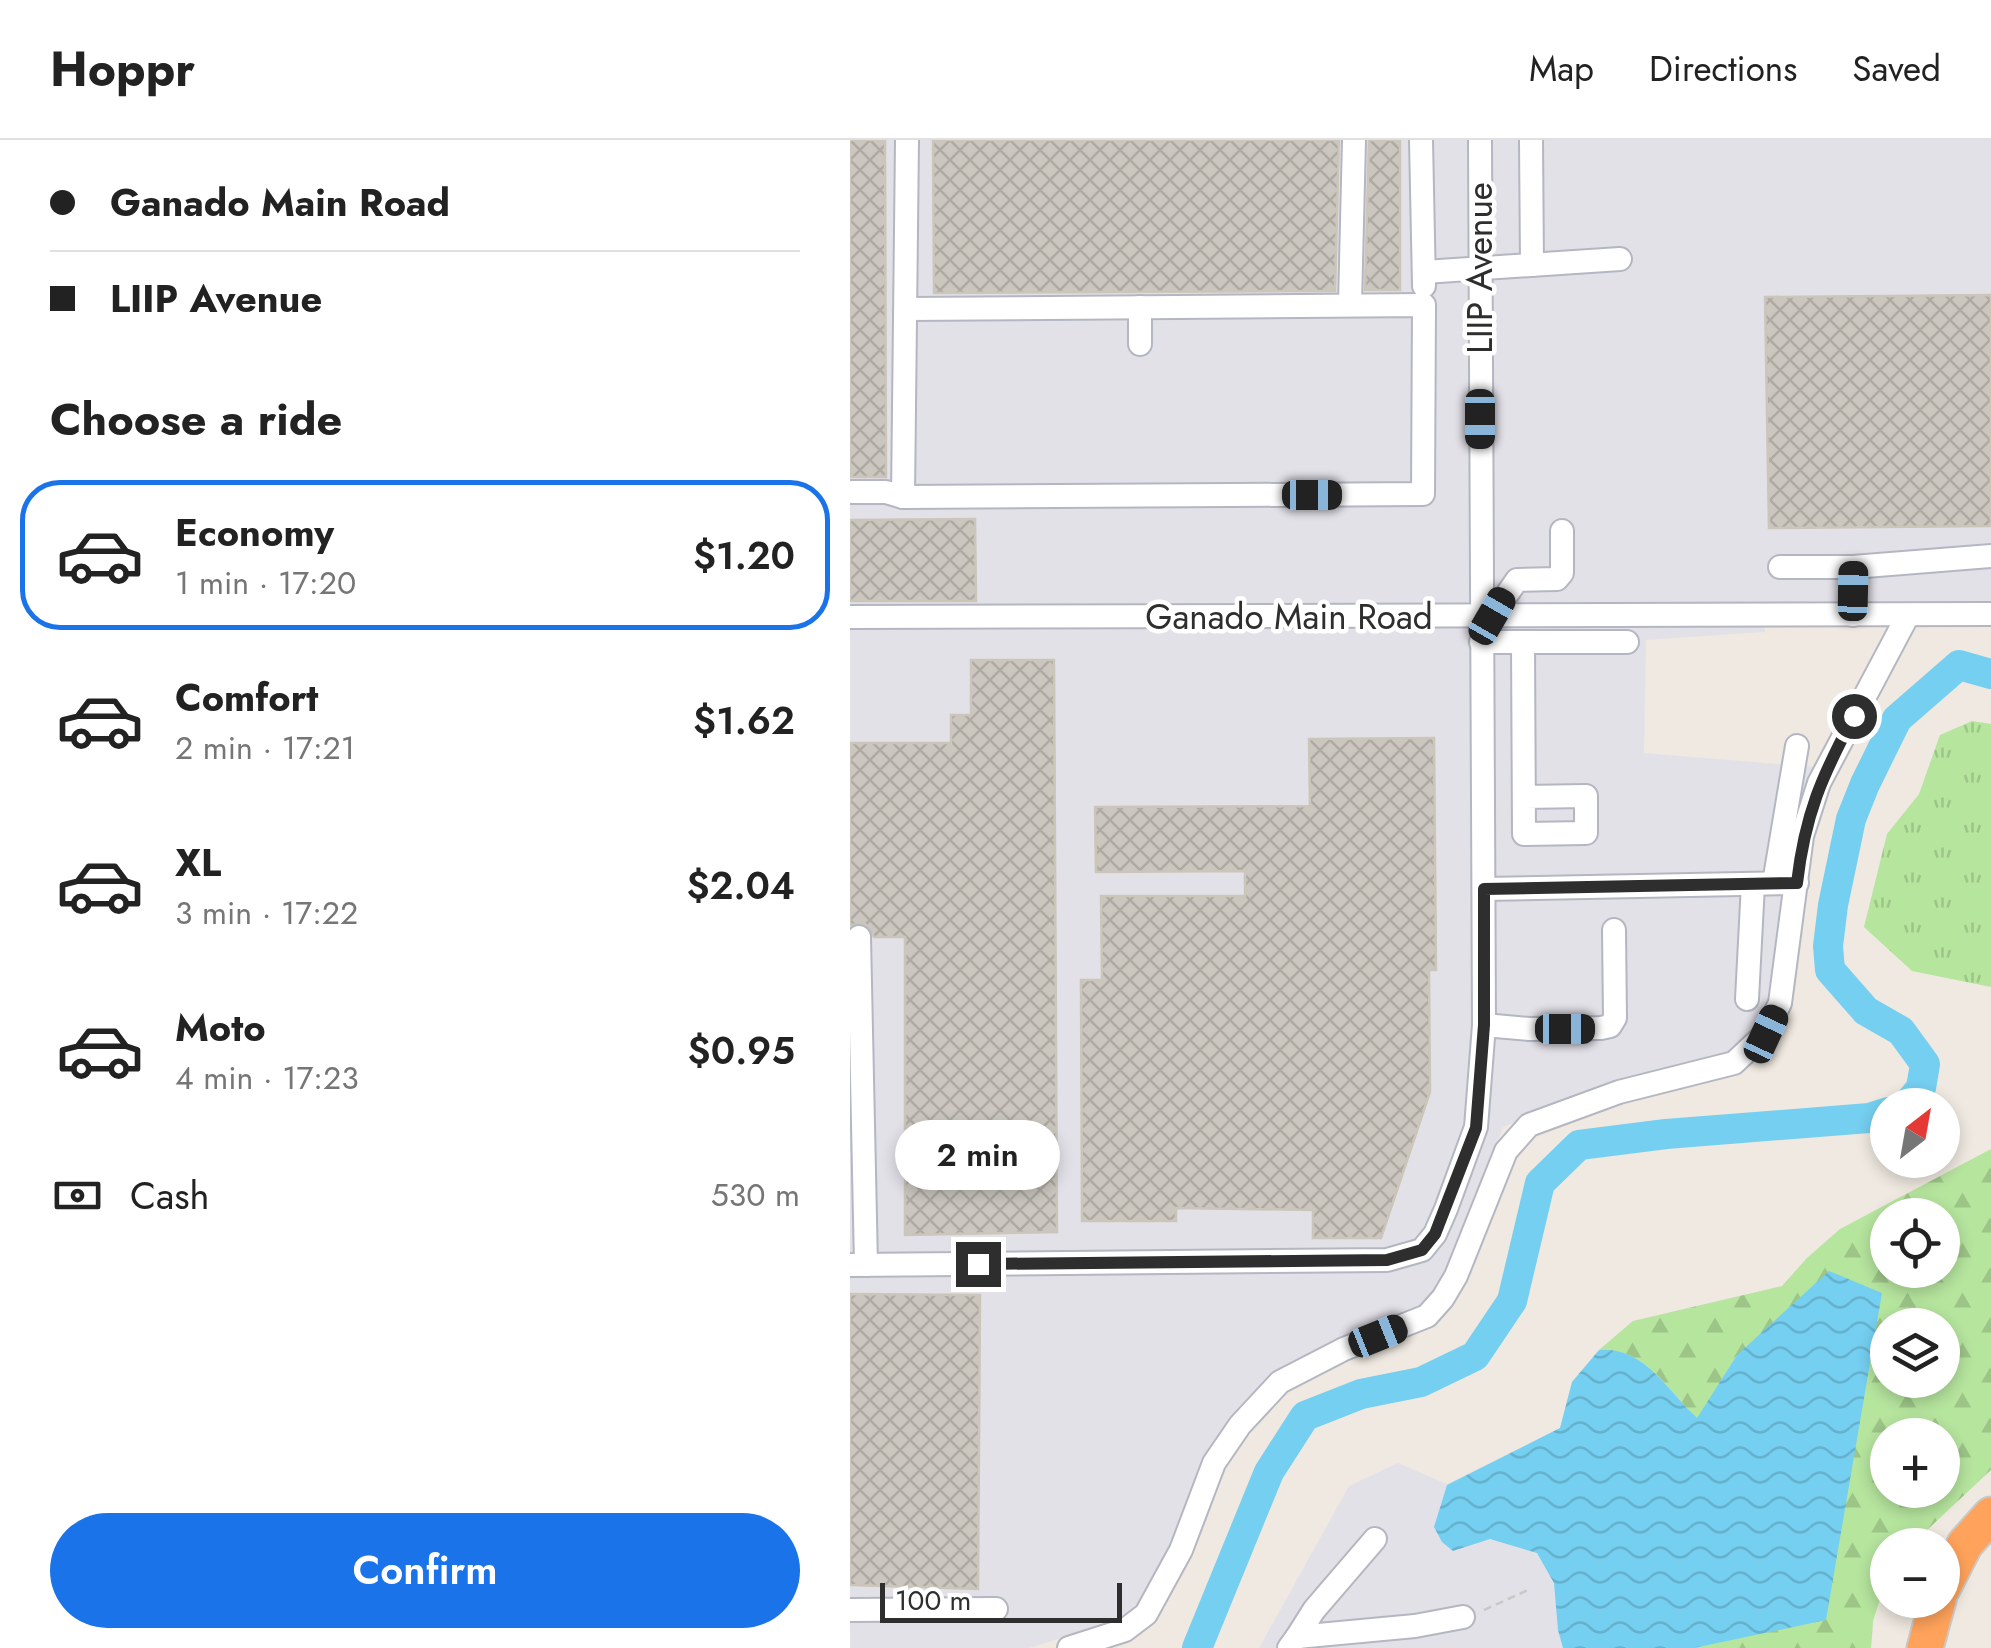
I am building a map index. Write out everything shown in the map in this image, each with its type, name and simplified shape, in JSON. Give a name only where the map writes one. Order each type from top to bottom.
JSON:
[{"type":"highway","points":[[1960,1554],[1991,1515]]},
{"type":"highway","points":[[1925,1648],[1933,1618]]},
{"type":"street","points":[[902,497],[908,140]]},
{"type":"street","points":[[1350,304],[1354,140]]},
{"type":"street","points":[[850,492],[886,492],[902,497],[1423,494],[1421,140]]},
{"type":"street","name":"LIIP Avenue","points":[[858,1265],[1387,1260],[1422,1250],[1435,1234],[1476,1128],[1484,1025],[1481,642],[1487,616],[1480,140]]},
{"type":"street","points":[[1531,140],[1532,266]]},
{"type":"street","points":[[1424,272],[1620,259]]},
{"type":"street","points":[[907,308],[1424,305]]},
{"type":"street","points":[[1140,307],[1140,344]]},
{"type":"street","points":[[1487,616],[1517,580],[1558,579],[1562,572],[1562,531]]},
{"type":"street","points":[[1780,567],[1853,567],[1991,556]]},
{"type":"street","points":[[1852,615],[1853,567]]},
{"type":"street","points":[[1069,1648],[1125,1630],[1146,1614],[1181,1550],[1214,1463],[1240,1425],[1280,1382],[1344,1349],[1427,1316],[1443,1298],[1456,1276],[1506,1150],[1516,1136],[1529,1125],[1620,1092],[1734,1064],[1766,1034],[1780,1003],[1774,883],[1802,836],[1819,783],[1908,614]]},
{"type":"street","name":"Ganado Main Road","points":[[850,617],[1991,614]]},
{"type":"street","points":[[1481,642],[1627,642]]},
{"type":"street","points":[[1522,643],[1524,796]]},
{"type":"street","points":[[1747,999],[1774,883],[1797,746]]},
{"type":"street","points":[[1484,889],[1774,883]]},
{"type":"street","points":[[1484,1025],[1529,1029],[1610,1026],[1615,1018],[1614,930]]},
{"type":"street","points":[[858,1265],[859,938]]},
{"type":"street","points":[[1293,1642],[1314,1610],[1375,1539]]},
{"type":"street","points":[[850,1610],[996,1609]]},
{"type":"street","points":[[1293,1642],[1462,1617]]},
{"type":"path","points":[[1462,1617],[1528,1590]]},
{"type":"shaded area","points":[[850,140],[1991,140],[1991,601],[1763,602],[1765,632],[1646,640],[1644,753],[1815,767],[1761,1027],[1724,1059],[1566,1101],[1503,1127],[1443,1280],[1410,1318],[1271,1383],[1131,1617],[1029,1648],[850,1648]]},
{"type":"shaded area","points":[[1840,1229],[1870,1246],[1870,1288],[1887,1288],[1887,1308],[1870,1308],[1870,1398],[1887,1398],[1887,1418],[1870,1418],[1870,1508],[1883,1508],[1881,1528],[1870,1528],[1871,1648],[1259,1648],[1349,1486],[1398,1463],[1447,1484],[1560,1428],[1572,1382],[1599,1350],[1633,1321],[1782,1286]]},
{"type":"green space","points":[[1972,721],[1991,724],[1991,987],[1912,971],[1864,927],[1887,834],[1919,794],[1940,735]]},
{"type":"green space","points":[[1991,1149],[1991,1470],[1960,1499],[1960,1418],[1870,1418],[1870,1508],[1950,1508],[1929,1528],[1870,1528],[1870,1618],[1874,1618],[1871,1648],[1694,1648],[1826,1619],[1737,1355],[1697,1419],[1642,1362],[1615,1351],[1599,1350],[1633,1321],[1782,1286],[1840,1229],[1870,1213],[1870,1288],[1960,1288],[1960,1198],[1899,1198],[1936,1178],[1960,1178],[1960,1165]]},
{"type":"water","points":[[1829,1271],[1882,1293],[1879,1308],[1870,1308],[1870,1363],[1826,1620],[1694,1648],[1563,1648],[1554,1583],[1537,1553],[1490,1539],[1453,1551],[1442,1542],[1434,1527],[1447,1485],[1560,1428],[1572,1382],[1599,1350],[1615,1351],[1642,1362],[1697,1418],[1737,1355]]},
{"type":"building","points":[[850,140],[885,140],[886,477],[850,477]]},
{"type":"building","points":[[933,140],[1339,140],[1335,291],[934,293]]},
{"type":"building","points":[[1369,140],[1400,140],[1400,290],[1365,290]]},
{"type":"building","points":[[1991,295],[1991,526],[1769,528],[1765,297]]},
{"type":"building","points":[[975,519],[976,601],[850,601],[850,520]]},
{"type":"building","points":[[971,660],[1054,660],[1057,1232],[905,1235],[905,937],[874,937],[865,924],[850,925],[850,743],[951,743],[951,715],[971,715]]},
{"type":"building","points":[[1434,738],[1436,970],[1429,970],[1430,1092],[1381,1238],[1313,1238],[1313,1210],[1176,1208],[1176,1221],[1082,1221],[1081,980],[1102,980],[1101,896],[1245,896],[1245,871],[1096,872],[1095,807],[1310,806],[1309,739]]},
{"type":"building","points":[[850,1294],[980,1295],[978,1589],[850,1585]]},
{"type":"waterway","points":[[1921,1088],[1925,1064],[1901,1031],[1866,1011],[1830,970],[1828,946],[1833,905],[1851,819],[1897,719],[1959,665],[1991,674]]},
{"type":"waterway","points":[[1197,1648],[1269,1472],[1305,1416],[1361,1394],[1421,1382],[1475,1356],[1512,1301],[1540,1183],[1579,1145],[1870,1118]]},
{"type":"route","points":[[978,1264],[1387,1260],[1422,1250],[1446,1210],[1476,1128],[1484,1025],[1484,889],[1797,883],[1802,836],[1819,783],[1854,716]]}]
